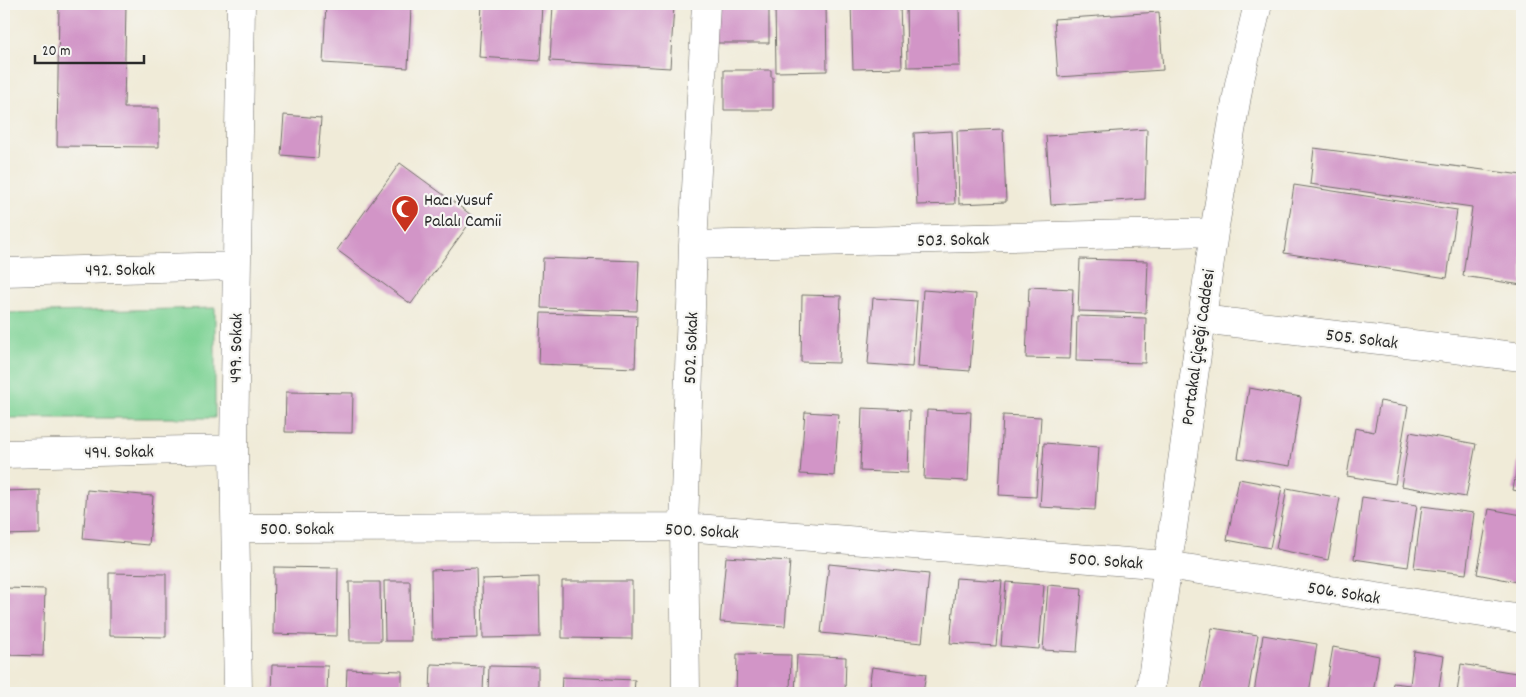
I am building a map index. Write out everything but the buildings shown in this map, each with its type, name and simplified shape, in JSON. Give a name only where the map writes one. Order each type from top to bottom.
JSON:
[{"type":"street","name":"499. Sokak","points":[[238,693],[234,449],[241,4]]},
{"type":"street","name":"502. Sokak","points":[[686,693],[684,527],[692,245],[706,4]]},
{"type":"street","name":"Portakal Çiçeği Caddesi","points":[[1150,693],[1166,565],[1214,232],[1239,84],[1258,4]]},
{"type":"street","name":"503. Sokak","points":[[692,245],[1214,232]]},
{"type":"street","name":"492. Sokak","points":[[4,272],[236,266]]},
{"type":"street","name":"505. Sokak","points":[[1201,319],[1522,357]]},
{"type":"street","name":"494. Sokak","points":[[4,454],[234,449]]},
{"type":"street","name":"500. Sokak","points":[[236,528],[684,527],[1166,565]]},
{"type":"street","name":"506. Sokak","points":[[1166,565],[1522,619]]},
{"type":"green space","points":[[215,308],[215,418],[4,418],[4,313]]},
{"type":"place","name":"Hacı Yusuf Palalı Camii","points":[[405,233]]}]
